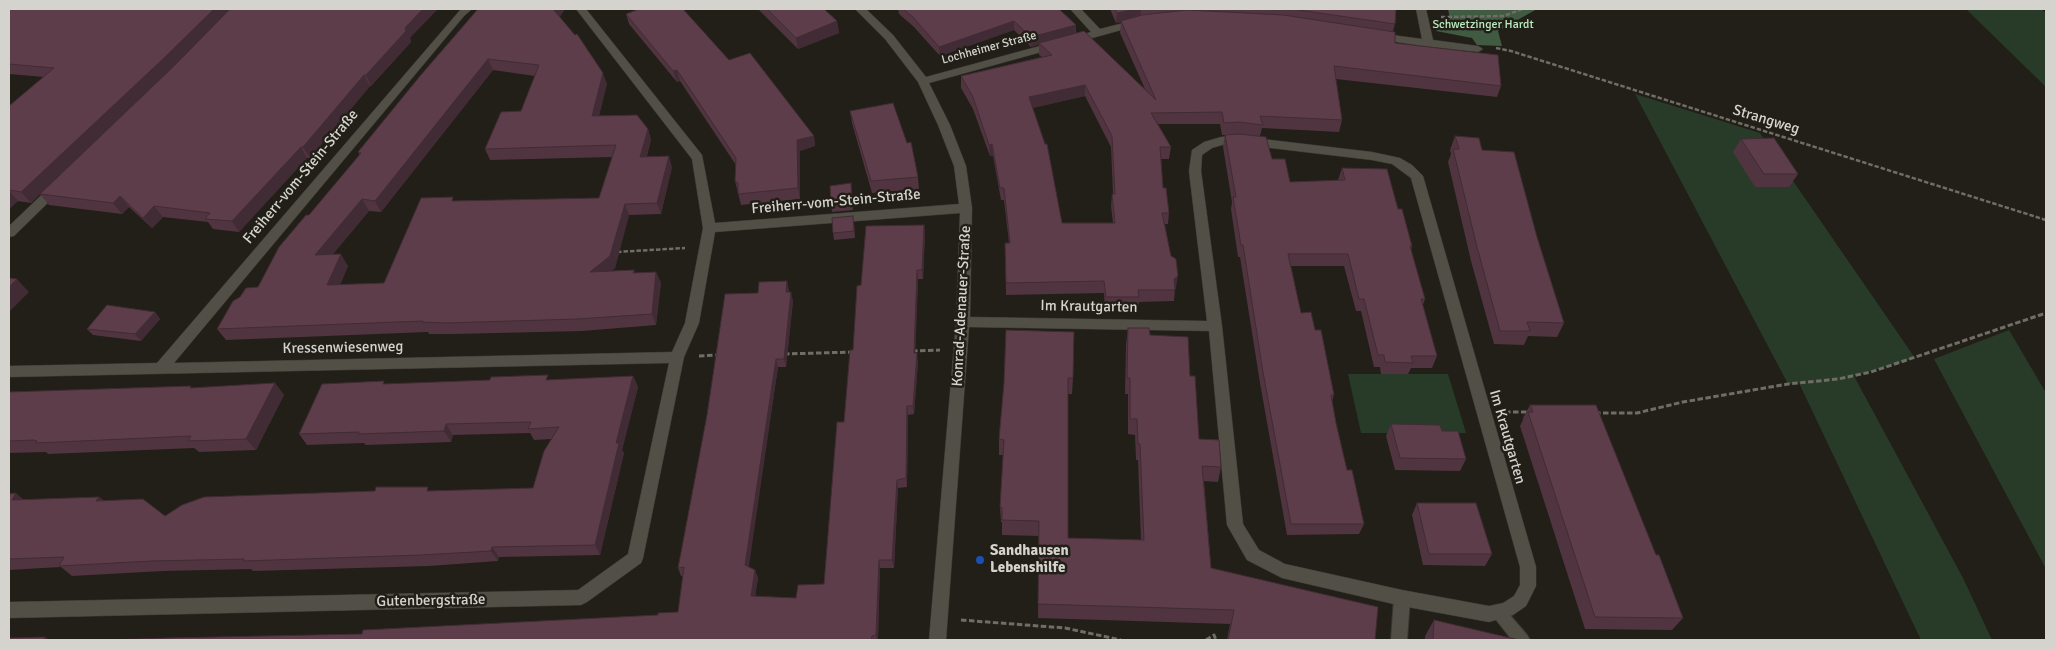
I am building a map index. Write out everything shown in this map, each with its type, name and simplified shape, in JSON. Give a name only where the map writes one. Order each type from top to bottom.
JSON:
[{"type":"street","name":"Freiherr-vom-Stein-Straße","points":[[161,368],[460,14],[467,9]]},
{"type":"street","points":[[581,9],[698,158],[709,228],[692,322],[677,357]]},
{"type":"street","name":"Konrad-Adenauer-Straße","points":[[860,9],[889,37],[923,81],[944,125],[960,166],[966,208],[963,322],[937,634]]},
{"type":"street","points":[[1075,9],[1098,33]]},
{"type":"street","points":[[1422,13],[1429,44]]},
{"type":"street","name":"Lochheimer Straße","points":[[923,81],[1149,21]]},
{"type":"street","points":[[1370,35],[1478,49]]},
{"type":"street","name":"Im Krautgarten","points":[[1237,140],[1372,156],[1396,161],[1417,176],[1483,411],[1528,567],[1528,586],[1520,601],[1507,610],[1489,614],[1402,598],[1282,571],[1254,555],[1235,525],[1215,326],[1195,171],[1196,153],[1208,145],[1237,140]]},
{"type":"street","points":[[9,233],[64,180]]},
{"type":"street","name":"Freiherr-vom-Stein-Straße","points":[[709,228],[966,208]]},
{"type":"street","name":"Im Krautgarten","points":[[963,322],[1215,326]]},
{"type":"street","name":"Kressenwiesenweg","points":[[9,372],[677,357]]},
{"type":"street","name":"Gutenbergstraße","points":[[9,610],[581,597],[635,558],[677,357]]},
{"type":"lane","points":[[1399,640],[1402,598]]},
{"type":"lane","points":[[1498,612],[1522,640]]},
{"type":"path","points":[[1422,13],[1504,16],[1522,9]]},
{"type":"path","name":"Strangweg","points":[[1478,49],[1498,48],[1511,51],[2046,220]]},
{"type":"path","points":[[611,252],[706,247]]},
{"type":"path","points":[[1592,413],[1637,413],[1683,402],[1788,384],[1838,379],[1871,372],[2046,313]]},
{"type":"path","points":[[908,351],[961,349]]},
{"type":"path","points":[[780,354],[858,352]]},
{"type":"path","points":[[677,357],[721,355]]},
{"type":"path","points":[[1483,411],[1533,412]]},
{"type":"path","points":[[937,634],[1065,628],[1121,640]]},
{"type":"path","points":[[1206,640],[1214,635],[1216,640]]},
{"type":"green space","name":"Schwetzinger Hardt","points":[[1448,9],[1537,9],[1498,31],[1502,46],[1477,45],[1472,38],[1436,31],[1433,21],[1450,19]]},
{"type":"green space","points":[[1966,9],[2041,9],[2046,13],[2046,87]]},
{"type":"green space","points":[[1635,94],[1760,133],[1915,358],[1854,376],[1963,578],[1992,640],[1921,640],[1799,383],[1788,384]]},
{"type":"green space","points":[[2009,330],[2046,393],[2046,569],[1934,359]]},
{"type":"green space","points":[[1348,374],[1448,374],[1466,433],[1361,433]]},
{"type":"building","points":[[9,9],[214,9],[21,192],[9,190],[9,106],[54,68],[9,64]]},
{"type":"building","points":[[230,9],[423,9],[405,28],[406,31],[364,75],[303,147],[232,221],[205,219],[210,213],[154,206],[143,218],[120,196],[113,203],[40,194],[174,66]]},
{"type":"building","points":[[478,9],[553,9],[575,35],[577,34],[603,73],[592,116],[637,115],[648,129],[640,157],[669,156],[657,203],[625,204],[610,256],[590,272],[634,270],[633,273],[656,272],[652,314],[577,319],[446,323],[423,321],[217,329],[233,301],[240,297],[246,288],[258,287],[279,247],[306,215],[309,215],[361,153],[358,152]],"holes":[[[488,59],[539,65],[521,111],[501,112],[485,149],[616,145],[599,198],[452,201],[453,197],[421,198],[384,283],[327,285],[341,254],[315,255],[362,199],[375,201]]]},
{"type":"building","points":[[639,9],[683,9],[729,60],[750,53],[814,136],[797,140],[798,188],[738,194],[738,183],[735,181],[736,158],[677,70],[673,71],[626,14]]},
{"type":"building","points":[[767,9],[824,9],[837,21],[796,38]]},
{"type":"building","points":[[903,9],[1059,9],[1076,25],[1031,37],[1014,21],[939,47],[913,17]]},
{"type":"building","points":[[1115,9],[1136,9],[1117,13]]},
{"type":"building","points":[[1292,9],[1396,9],[1395,24]]},
{"type":"building","points":[[1187,10],[1283,15],[1395,32],[1395,43],[1498,55],[1501,86],[1334,66],[1342,120],[1260,116],[1263,125],[1239,122],[1224,123],[1222,112],[1151,113],[1171,147],[1160,147],[1163,188],[1166,188],[1169,213],[1162,213],[1171,256],[1176,259],[1178,276],[1174,279],[1175,290],[1138,290],[1139,297],[1106,297],[1104,281],[1006,283],[1005,243],[1010,243],[1004,188],[1000,188],[992,144],[989,145],[973,97],[961,76],[1052,55],[1039,43],[1084,31],[1156,100],[1121,21],[1142,15]],"holes":[[[1085,85],[1112,136],[1115,194],[1112,194],[1115,223],[1062,223],[1047,144],[1045,144],[1029,97]]]},
{"type":"building","points":[[893,103],[907,143],[911,142],[918,177],[871,181],[850,111]]},
{"type":"building","points":[[1239,134],[1266,137],[1272,159],[1285,159],[1290,182],[1345,180],[1342,168],[1387,169],[1398,209],[1402,209],[1425,299],[1421,299],[1437,356],[1411,356],[1413,363],[1385,362],[1384,355],[1378,355],[1364,299],[1359,299],[1348,254],[1288,254],[1301,313],[1311,312],[1315,330],[1321,330],[1334,395],[1331,395],[1336,423],[1347,470],[1352,470],[1364,524],[1291,524],[1233,197],[1236,197],[1225,135]]},
{"type":"building","points":[[1455,136],[1479,138],[1482,150],[1514,152],[1537,237],[1564,323],[1527,322],[1530,331],[1500,331],[1453,149],[1459,149]]},
{"type":"building","points":[[1774,138],[1798,174],[1764,174],[1741,139]]},
{"type":"building","points":[[851,183],[852,204],[831,205],[830,186]]},
{"type":"building","points":[[853,216],[854,231],[833,233],[832,218]]},
{"type":"building","points":[[924,225],[922,270],[917,270],[914,353],[917,353],[913,406],[907,406],[906,478],[897,480],[892,560],[879,560],[876,635],[872,636],[871,640],[107,640],[362,634],[363,630],[658,615],[658,613],[678,612],[684,567],[678,568],[707,415],[725,294],[758,293],[759,282],[787,281],[786,292],[791,292],[784,359],[776,359],[745,565],[755,570],[751,596],[796,598],[798,585],[824,584],[837,422],[844,422],[850,350],[853,350],[857,286],[861,285],[866,226]]},
{"type":"building","points":[[9,278],[17,279],[9,287]]},
{"type":"building","points":[[107,305],[155,312],[135,334],[87,329]]},
{"type":"building","points":[[1128,328],[1149,328],[1150,335],[1188,337],[1190,376],[1195,376],[1199,439],[1219,440],[1221,467],[1202,466],[1211,568],[1378,607],[1375,640],[1228,640],[1234,610],[1038,604],[1039,521],[1002,520],[1002,508],[1000,507],[1004,440],[999,439],[1006,330],[1074,332],[1073,378],[1068,378],[1068,538],[1144,540],[1140,444],[1138,444],[1137,419],[1130,419],[1130,378],[1127,378]]},
{"type":"building","points":[[548,375],[546,380],[633,376],[616,443],[619,443],[595,545],[492,547],[491,551],[421,555],[243,561],[244,559],[152,561],[59,566],[64,557],[9,559],[9,494],[16,493],[12,500],[99,497],[96,501],[143,499],[165,516],[182,505],[204,497],[375,491],[376,487],[428,487],[427,491],[533,488],[544,451],[559,427],[528,429],[531,422],[446,424],[444,431],[299,434],[322,384],[384,381],[383,384],[490,380],[491,377]]},
{"type":"building","points":[[275,383],[246,439],[188,441],[191,436],[36,443],[37,441],[34,440],[9,441],[9,392],[191,386],[190,388]]},
{"type":"building","points":[[1530,405],[1596,405],[1656,555],[1659,555],[1683,618],[1595,617],[1528,412],[1533,412]]},
{"type":"building","points":[[1391,424],[1440,425],[1442,431],[1458,431],[1466,459],[1400,458]]},
{"type":"building","points":[[1417,503],[1476,503],[1492,554],[1429,554]]},
{"type":"building","points":[[1434,620],[1519,640],[1433,640]]},
{"type":"building","points":[[45,637],[43,640],[9,640],[9,638]]},
{"type":"place","name":"Sandhausen Lebenshilfe","points":[[980,560]]}]
